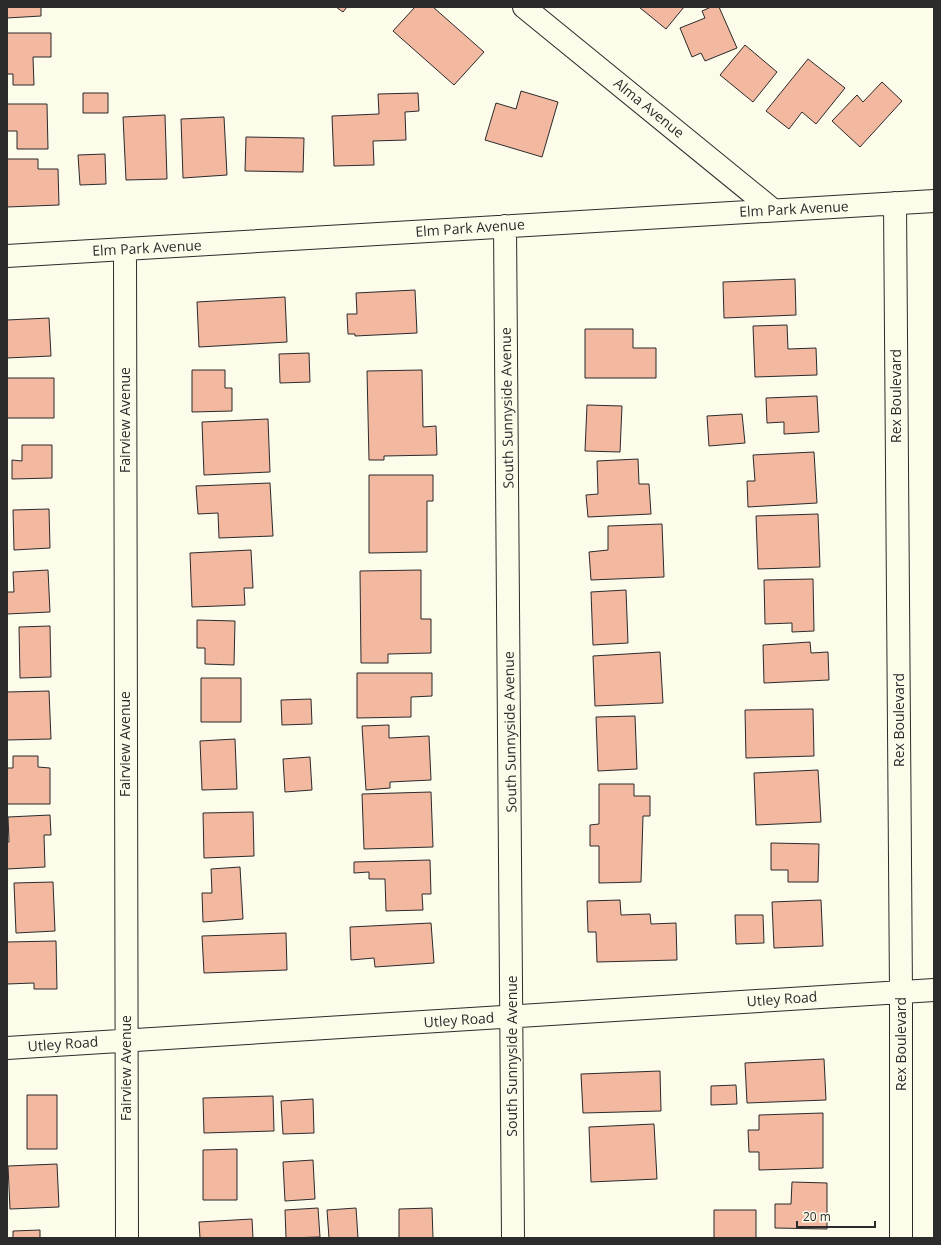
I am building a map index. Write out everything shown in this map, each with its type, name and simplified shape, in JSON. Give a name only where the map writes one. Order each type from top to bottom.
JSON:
[{"type":"street","name":"Alma Avenue","points":[[524,7],[773,210]]},
{"type":"street","name":"Elm Park Avenue","points":[[7,256],[934,201]]},
{"type":"street","name":"Rex Boulevard","points":[[895,203],[901,992],[901,1238]]},
{"type":"street","name":"South Sunnyside Avenue","points":[[505,226],[513,1238]]},
{"type":"street","name":"Fairview Avenue","points":[[125,250],[126,1238]]},
{"type":"street","name":"Utley Road","points":[[7,1048],[934,990]]},
{"type":"building","points":[[7,7],[41,7],[41,16],[7,18]]},
{"type":"building","points":[[336,7],[347,7],[343,12]]},
{"type":"building","points":[[415,7],[433,7],[484,52],[454,85],[393,31]]},
{"type":"building","points":[[639,7],[684,7],[666,29]]},
{"type":"building","points":[[711,7],[719,7],[737,48],[705,61],[701,53],[692,57],[680,28],[705,18],[702,11]]},
{"type":"building","points":[[7,33],[51,33],[51,57],[33,57],[34,85],[13,85],[13,74],[7,74]]},
{"type":"building","points":[[745,45],[777,72],[753,102],[720,75]]},
{"type":"building","points":[[808,59],[845,88],[816,124],[802,112],[789,129],[766,111]]},
{"type":"building","points":[[882,82],[902,101],[860,147],[832,121],[857,95],[863,102]]},
{"type":"building","points":[[521,91],[558,102],[542,157],[485,140],[496,103],[516,109]]},
{"type":"building","points":[[83,93],[108,93],[108,113],[83,113]]},
{"type":"building","points":[[418,93],[419,111],[405,112],[406,140],[373,141],[374,165],[334,166],[332,116],[379,114],[378,94]]},
{"type":"building","points":[[7,104],[47,104],[48,149],[17,149],[17,131],[7,131]]},
{"type":"building","points":[[165,115],[167,179],[126,180],[123,117]]},
{"type":"building","points":[[224,117],[227,175],[183,178],[181,119]]},
{"type":"building","points":[[246,137],[304,138],[303,172],[245,171]]},
{"type":"building","points":[[105,154],[106,184],[80,185],[78,155]]},
{"type":"building","points":[[7,159],[38,159],[38,169],[58,169],[59,205],[7,207]]},
{"type":"building","points":[[795,279],[796,315],[724,318],[723,282]]},
{"type":"building","points":[[415,290],[417,333],[355,336],[355,334],[348,334],[347,314],[357,314],[356,293]]},
{"type":"building","points":[[285,297],[287,342],[199,347],[197,302]]},
{"type":"building","points":[[49,318],[51,356],[7,358],[7,320]]},
{"type":"building","points":[[787,325],[788,349],[816,348],[817,375],[755,377],[753,326]]},
{"type":"building","points":[[585,329],[633,329],[633,348],[656,348],[656,378],[585,378]]},
{"type":"building","points":[[309,353],[310,382],[280,383],[279,354]]},
{"type":"building","points":[[192,370],[225,370],[225,388],[232,388],[232,411],[192,412]]},
{"type":"building","points":[[422,370],[423,427],[436,426],[437,455],[384,456],[384,460],[369,460],[367,371]]},
{"type":"building","points":[[7,378],[54,378],[54,418],[7,418]]},
{"type":"building","points":[[817,396],[819,432],[784,434],[784,422],[767,423],[766,398]]},
{"type":"building","points":[[587,405],[622,406],[620,452],[585,451]]},
{"type":"building","points":[[742,414],[745,443],[709,446],[707,416]]},
{"type":"building","points":[[268,419],[270,472],[204,475],[202,422]]},
{"type":"building","points":[[22,445],[52,445],[52,478],[12,479],[12,460],[22,461]]},
{"type":"building","points":[[814,452],[817,503],[748,507],[747,481],[755,481],[753,455]]},
{"type":"building","points":[[638,459],[639,484],[649,484],[651,514],[588,517],[586,495],[598,494],[597,461]]},
{"type":"building","points":[[369,475],[433,475],[433,501],[427,501],[427,552],[369,553]]},
{"type":"building","points":[[270,483],[273,536],[219,538],[218,513],[198,514],[196,486]]},
{"type":"building","points":[[49,509],[50,548],[14,550],[13,510]]},
{"type":"building","points":[[818,514],[820,567],[758,569],[756,516]]},
{"type":"building","points":[[662,524],[664,577],[591,580],[589,552],[608,550],[608,526]]},
{"type":"building","points":[[251,550],[253,588],[244,588],[245,605],[192,607],[190,553]]},
{"type":"building","points":[[48,570],[50,612],[7,614],[7,592],[14,592],[13,572]]},
{"type":"building","points":[[421,570],[421,619],[431,619],[431,653],[388,654],[388,663],[361,663],[360,571]]},
{"type":"building","points":[[813,579],[814,631],[792,632],[792,623],[765,624],[764,580]]},
{"type":"building","points":[[626,590],[628,643],[593,645],[591,592]]},
{"type":"building","points":[[197,620],[235,621],[234,665],[205,664],[205,648],[197,648]]},
{"type":"building","points":[[50,626],[51,677],[20,678],[19,627]]},
{"type":"building","points":[[810,642],[811,653],[828,652],[829,680],[764,683],[763,645]]},
{"type":"building","points":[[660,652],[663,703],[595,706],[593,656]]},
{"type":"building","points":[[357,673],[432,673],[432,696],[411,697],[411,717],[357,718]]},
{"type":"building","points":[[201,678],[241,678],[241,722],[201,722]]},
{"type":"building","points":[[49,691],[51,739],[7,740],[7,692]]},
{"type":"building","points":[[311,699],[312,724],[282,725],[281,700]]},
{"type":"building","points":[[813,709],[814,756],[746,758],[745,710]]},
{"type":"building","points":[[635,716],[637,769],[598,771],[596,717]]},
{"type":"building","points":[[389,725],[389,738],[429,736],[431,780],[390,782],[390,788],[366,790],[362,726]]},
{"type":"building","points":[[235,739],[237,789],[202,790],[200,741]]},
{"type":"building","points":[[13,756],[38,756],[38,767],[50,768],[50,804],[7,804],[7,768],[13,768]]},
{"type":"building","points":[[310,757],[312,790],[285,792],[283,759]]},
{"type":"building","points":[[818,770],[821,822],[756,825],[754,773]]},
{"type":"building","points":[[599,784],[634,784],[634,796],[650,796],[650,816],[643,816],[641,882],[599,883],[599,846],[590,846],[590,825],[599,824]]},
{"type":"building","points":[[431,792],[433,847],[364,849],[362,794]]},
{"type":"building","points":[[253,812],[254,856],[204,858],[203,813]]},
{"type":"building","points":[[50,815],[51,835],[44,835],[45,867],[7,869],[7,842],[9,842],[8,817]]},
{"type":"building","points":[[771,843],[819,844],[818,882],[788,882],[788,870],[771,870]]},
{"type":"building","points":[[430,860],[431,894],[422,894],[423,910],[386,911],[385,879],[369,879],[369,872],[354,873],[354,862]]},
{"type":"building","points":[[240,867],[243,919],[203,922],[202,893],[212,893],[211,869]]},
{"type":"building","points":[[53,882],[55,931],[16,933],[14,883]]},
{"type":"building","points":[[620,900],[621,915],[650,914],[651,924],[676,923],[677,960],[597,962],[596,932],[588,932],[587,901]]},
{"type":"building","points":[[821,900],[823,946],[774,948],[772,902]]},
{"type":"building","points":[[735,915],[763,915],[764,943],[736,944]]},
{"type":"building","points":[[431,923],[434,963],[375,967],[374,958],[351,960],[350,927]]},
{"type":"building","points":[[286,933],[287,970],[204,973],[202,936]]},
{"type":"building","points":[[56,941],[57,989],[34,989],[34,983],[7,984],[7,942]]},
{"type":"building","points":[[824,1059],[826,1100],[747,1103],[745,1063]]},
{"type":"building","points":[[660,1071],[661,1111],[583,1113],[581,1074]]},
{"type":"building","points":[[736,1085],[737,1104],[711,1105],[711,1086]]},
{"type":"building","points":[[27,1095],[57,1095],[57,1149],[27,1149]]},
{"type":"building","points":[[273,1096],[274,1131],[204,1133],[203,1098]]},
{"type":"building","points":[[313,1099],[314,1133],[283,1134],[281,1101]]},
{"type":"building","points":[[823,1113],[823,1168],[759,1170],[759,1152],[749,1152],[748,1130],[759,1130],[759,1115]]},
{"type":"building","points":[[654,1124],[657,1179],[591,1182],[589,1127]]},
{"type":"building","points":[[237,1149],[237,1200],[203,1200],[203,1150]]},
{"type":"building","points":[[313,1160],[315,1199],[285,1201],[283,1162]]},
{"type":"building","points":[[57,1164],[59,1207],[10,1209],[8,1166]]},
{"type":"building","points":[[792,1182],[827,1183],[827,1229],[775,1228],[775,1204],[791,1204]]},
{"type":"building","points":[[318,1208],[320,1237],[286,1238],[285,1210]]},
{"type":"building","points":[[356,1208],[358,1238],[329,1238],[327,1210]]},
{"type":"building","points":[[432,1208],[433,1238],[399,1238],[399,1209]]},
{"type":"building","points":[[714,1210],[756,1210],[756,1238],[714,1238]]},
{"type":"building","points":[[252,1219],[253,1238],[200,1238],[199,1222]]},
{"type":"building","points":[[40,1230],[40,1238],[13,1238],[13,1231]]}]
